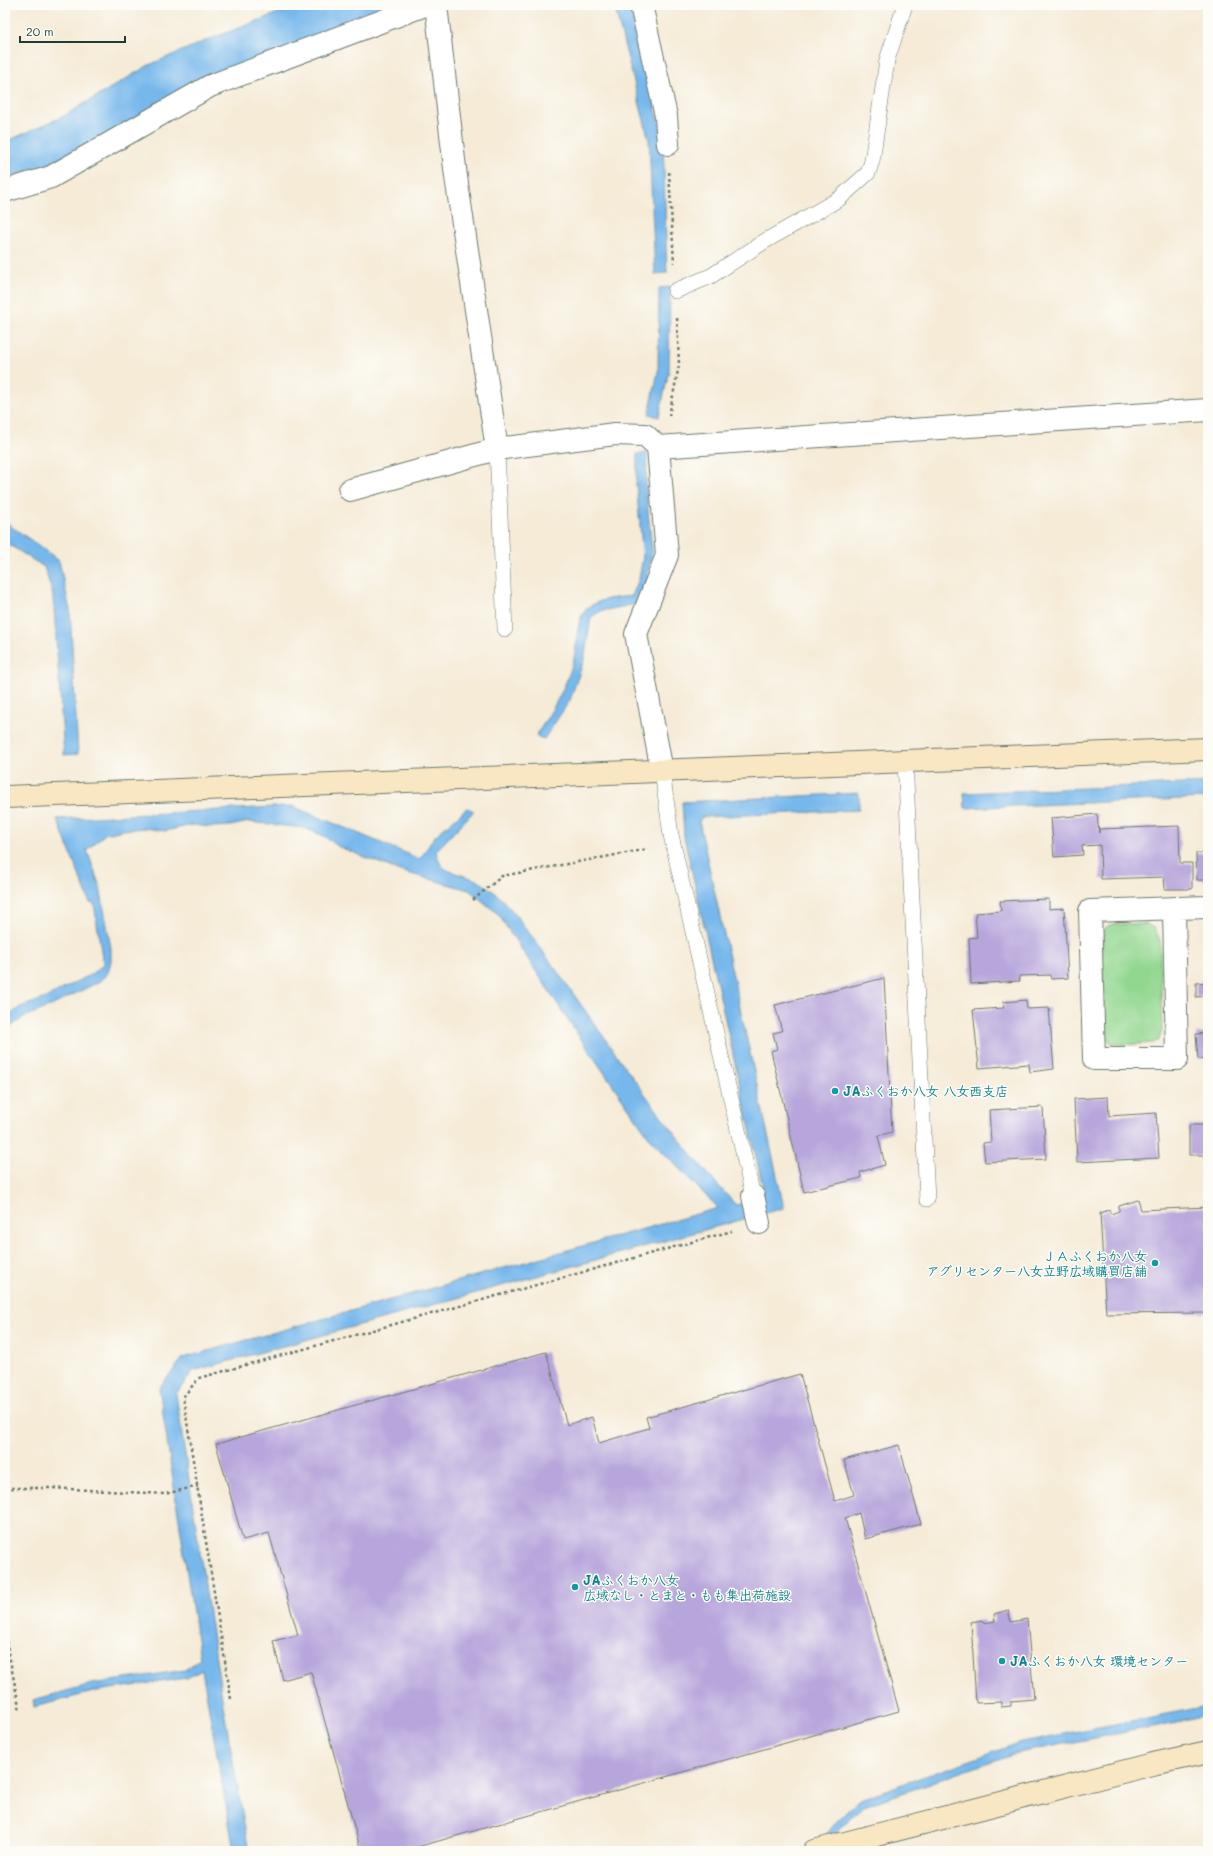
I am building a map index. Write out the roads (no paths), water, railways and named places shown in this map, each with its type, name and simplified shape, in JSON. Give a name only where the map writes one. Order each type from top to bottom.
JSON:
[{"type":"street","points":[[5,191],[51,177],[210,86],[425,5]]},
{"type":"street","points":[[436,5],[456,177],[497,449]]},
{"type":"street","points":[[641,5],[666,116],[668,144]]},
{"type":"street","points":[[658,447],[1208,410]]},
{"type":"street","points":[[350,490],[497,449],[615,434],[645,435],[658,447],[667,555],[636,634],[662,771]]},
{"type":"street","points":[[5,797],[1208,749]]},
{"type":"street","points":[[1174,908],[1177,1059],[1094,1059],[1090,911],[1208,906]]},
{"type":"street","points":[[753,1196],[760,1223]]},
{"type":"street","points":[[814,1851],[1152,1764],[1208,1752]]},
{"type":"lane","points":[[675,292],[711,276],[765,241],[839,199],[868,173],[872,161],[887,60],[905,5]]},
{"type":"lane","points":[[497,449],[506,628]]},
{"type":"lane","points":[[905,761],[927,1199]]},
{"type":"lane","points":[[662,771],[673,844],[753,1196]]},
{"type":"water","points":[[299,5],[402,5],[113,133],[48,165],[5,178],[5,142],[64,116],[149,65],[210,39]]},
{"type":"water","points":[[614,5],[629,5],[663,138],[667,273],[655,274],[649,140]]},
{"type":"water","points":[[670,287],[669,370],[659,417],[649,414],[658,372],[659,288]]},
{"type":"water","points":[[647,453],[646,490],[652,550],[647,582],[637,604],[601,611],[591,617],[584,660],[570,700],[544,739],[536,736],[562,691],[570,672],[581,616],[589,607],[600,601],[632,596],[639,579],[643,557],[636,484],[637,454]]},
{"type":"water","points":[[5,520],[12,527],[59,561],[70,610],[78,754],[64,755],[52,591],[44,567],[5,542]]},
{"type":"water","points":[[1208,783],[1208,798],[965,808],[964,793]]},
{"type":"water","points":[[859,793],[859,810],[702,817],[699,821],[784,1208],[193,1371],[176,1394],[223,1705],[249,1851],[234,1851],[202,1670],[187,1678],[97,1691],[34,1707],[33,1700],[92,1684],[185,1670],[200,1659],[159,1388],[183,1358],[718,1208],[651,1140],[585,1045],[498,914],[469,890],[400,871],[339,847],[324,836],[304,828],[249,822],[230,826],[210,827],[192,825],[165,831],[145,828],[123,830],[105,834],[87,850],[100,887],[111,948],[111,961],[108,973],[100,981],[49,1007],[24,1017],[5,1031],[5,1019],[20,1007],[46,998],[90,975],[103,965],[94,903],[90,903],[57,819],[292,806],[420,859],[435,836],[467,808],[474,811],[436,851],[442,866],[449,871],[472,878],[482,883],[494,892],[509,907],[545,954],[650,1101],[706,1172],[736,1205],[761,1198],[764,1192],[684,837],[682,802]]},
{"type":"water","points":[[1208,1706],[1208,1716],[1013,1754],[864,1806],[843,1825],[833,1838],[823,1839],[837,1821],[860,1799],[1022,1742]]},
{"type":"place","name":"JAふくおか八女 八女西支店","points":[[835,1091]]},
{"type":"place","name":"ＪＡふくおか八女 アグリセンター八女立野広域購買店舗","points":[[1155,1263]]},
{"type":"place","name":"JAふくおか八女 広域なし・とまと・もも集出荷施設","points":[[575,1587]]},
{"type":"place","name":"JAふくおか八女 環境センター","points":[[1002,1661]]}]
